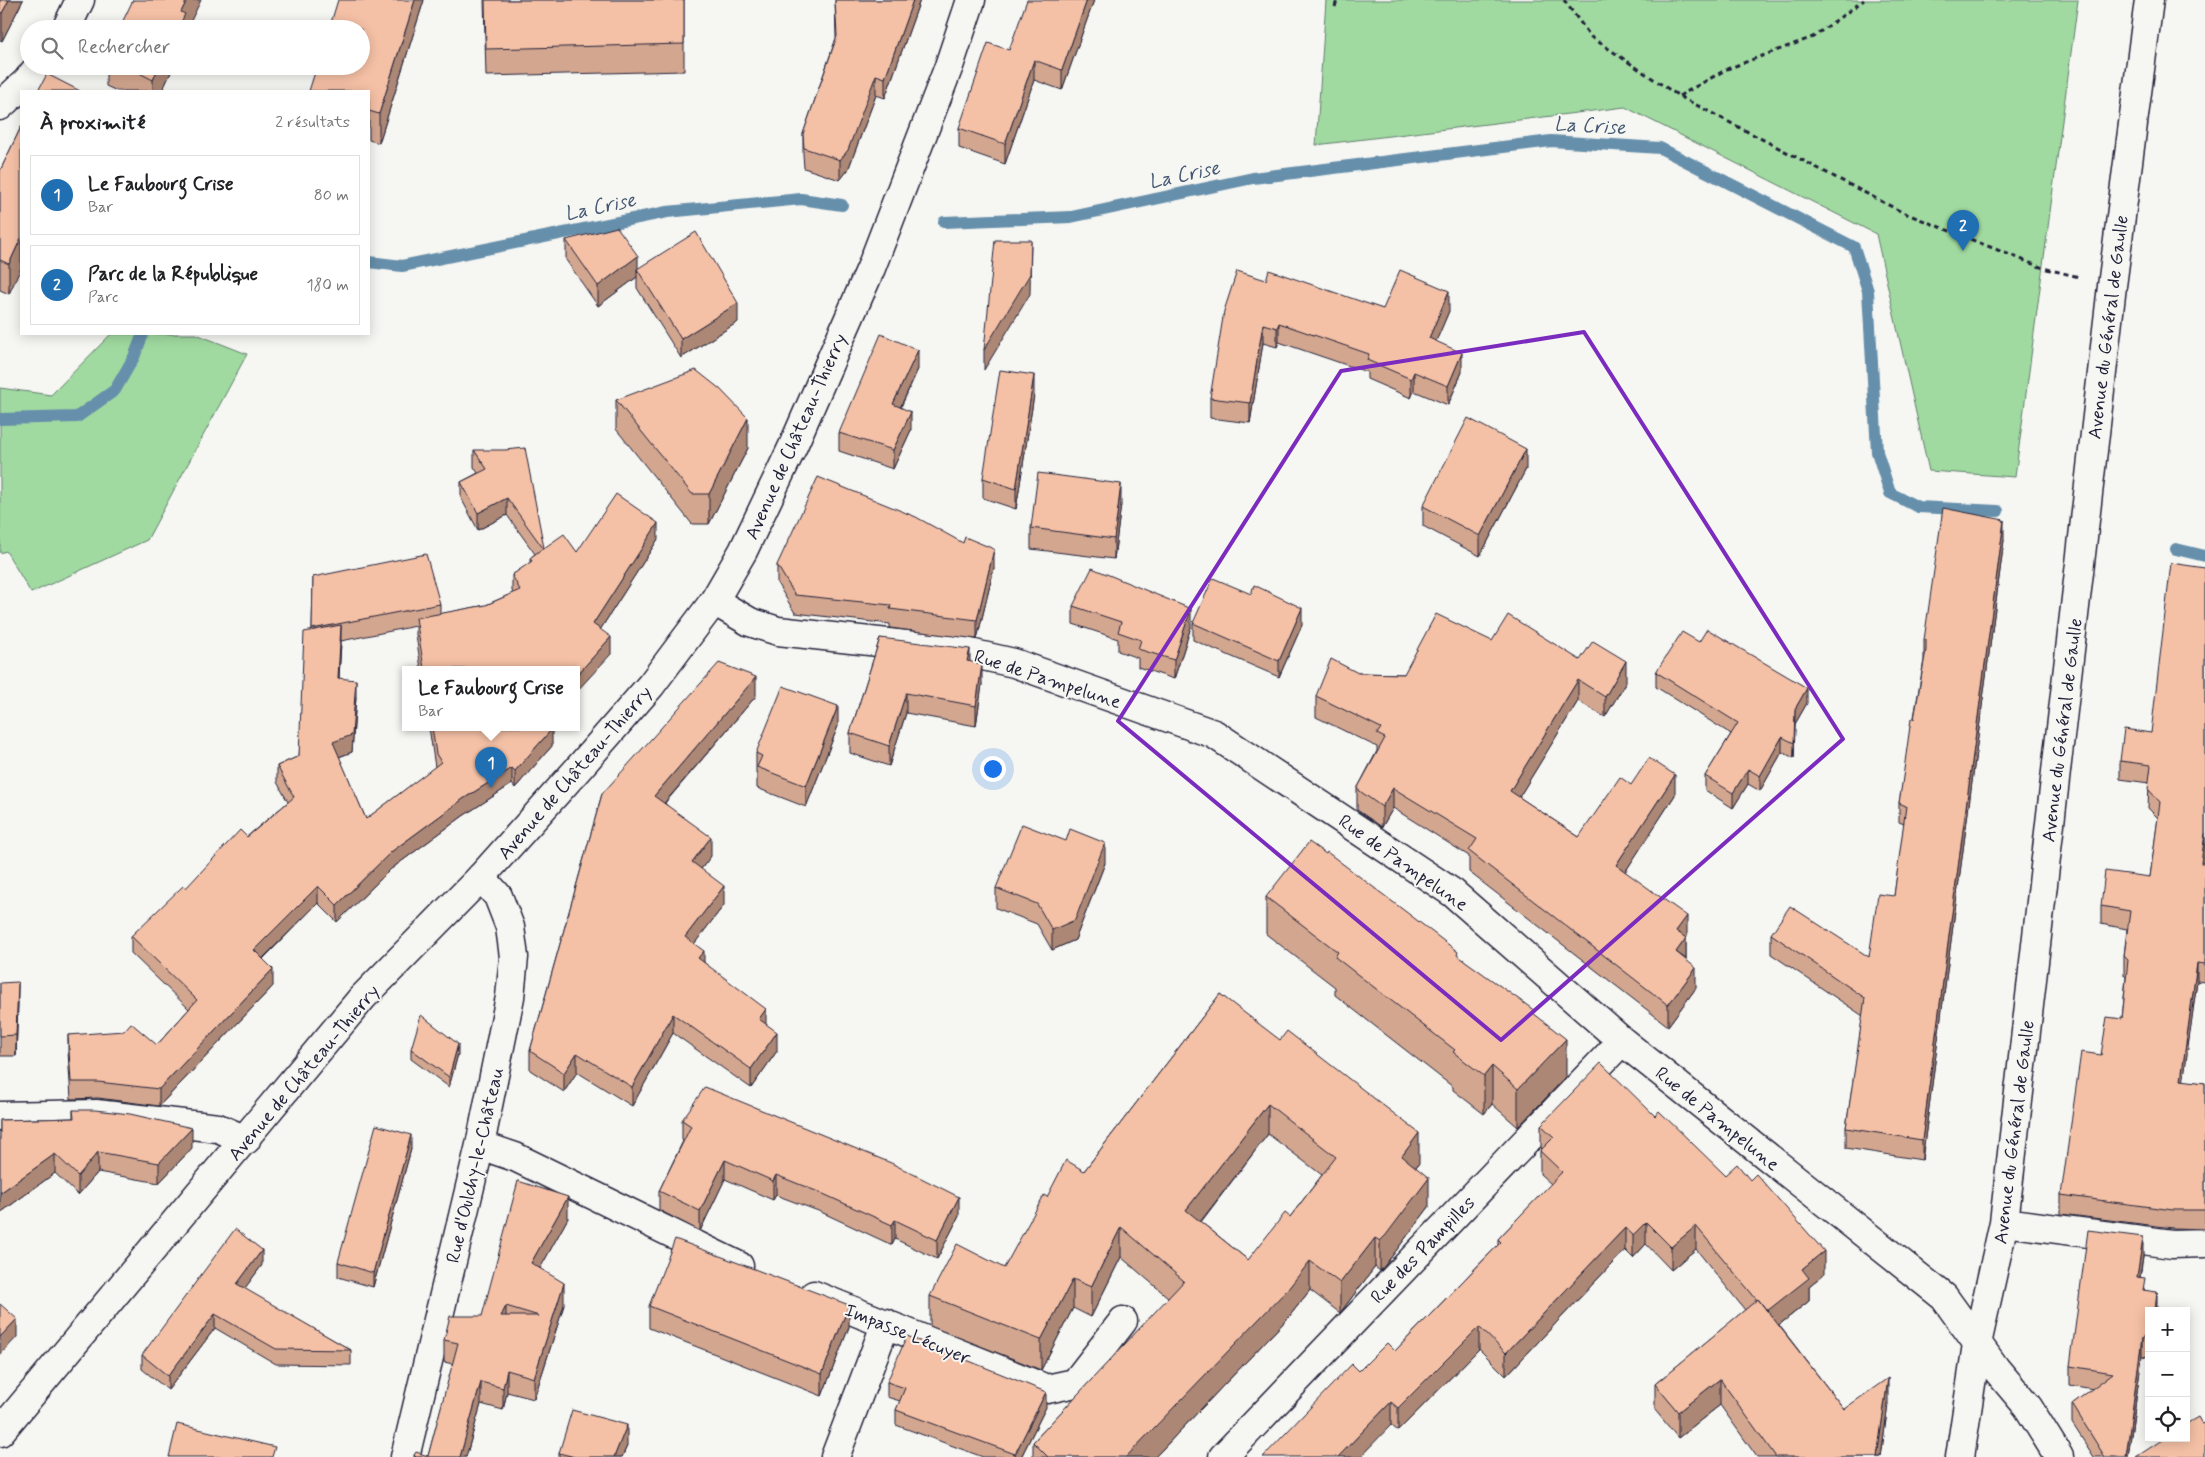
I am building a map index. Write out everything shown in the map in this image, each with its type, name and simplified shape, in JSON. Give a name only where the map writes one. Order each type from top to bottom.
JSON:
[{"type":"street","points":[[70,20],[80,0]]},
{"type":"street","name":"Avenue de Château-Thierry","points":[[0,1432],[246,1140],[362,998],[481,877],[651,685],[714,601],[743,551],[793,446],[871,268],[950,66],[971,0]]},
{"type":"street","name":"Avenue du Général de Gaulle","points":[[1960,1457],[1978,1344],[2004,1222],[2112,286],[2149,0]]},
{"type":"street","points":[[0,106],[32,75]]},
{"type":"street","name":"Rue de Pampelune","points":[[714,601],[750,622],[778,631],[961,651],[1014,663],[1214,734],[1453,893],[1622,1041],[1944,1298],[2028,1407],[2060,1457]]},
{"type":"street","name":"Rue d'Oulchy-le-Château","points":[[405,1457],[480,1145],[510,998],[514,957],[510,927],[498,896],[481,877]]},
{"type":"street","name":"Rue des Pampilles","points":[[1223,1457],[1622,1041]]},
{"type":"street","points":[[0,1116],[96,1114],[218,1128],[246,1140]]},
{"type":"street","points":[[480,1145],[515,1157],[733,1264],[760,1274]]},
{"type":"street","points":[[2004,1222],[2172,1244],[2205,1243]]},
{"type":"street","name":"Impasse Lécuyer","points":[[787,1285],[1047,1389],[1075,1383],[1123,1321]]},
{"type":"street","points":[[835,1457],[886,1323]]},
{"type":"path","points":[[1335,7],[1337,0]]},
{"type":"path","points":[[1564,0],[1591,37],[1679,96],[1902,212],[2043,268],[2112,286]]},
{"type":"path","points":[[1679,96],[1727,69],[1814,37],[1864,0]]},
{"type":"highlighted area","points":[[1584,332],[1843,739],[1501,1040],[1118,721],[1341,371]]},
{"type":"green space","points":[[1326,0],[2078,0],[2015,477],[1929,471],[1876,234],[1625,107],[1316,145]]},
{"type":"green space","points":[[110,335],[199,335],[247,354],[147,540],[31,593],[6,551],[0,553],[0,388],[51,395]]},
{"type":"building","points":[[0,0],[9,0],[2,13],[0,12]]},
{"type":"building","points":[[133,0],[187,0],[181,12],[185,14],[182,20],[123,20]]},
{"type":"building","points":[[338,0],[415,0],[379,114],[370,111],[370,90],[309,90],[314,75],[370,75],[370,20],[332,20]]},
{"type":"building","points":[[485,0],[684,0],[684,44],[486,49]]},
{"type":"building","points":[[835,0],[913,0],[885,78],[876,75],[848,150],[840,160],[804,148],[803,134],[837,36]]},
{"type":"building","points":[[1027,0],[1087,0],[1062,70],[1034,60],[1005,144],[959,128],[988,43],[1009,50]]},
{"type":"building","points":[[46,75],[49,75],[78,90],[39,90]]},
{"type":"building","points":[[143,75],[155,75],[153,80]]},
{"type":"building","points":[[20,129],[20,240],[9,264],[0,260],[0,171]]},
{"type":"building","points":[[617,227],[638,256],[598,286],[566,240]]},
{"type":"building","points":[[696,232],[738,303],[681,339],[637,269]]},
{"type":"building","points":[[995,240],[1031,240],[1030,274],[984,350]]},
{"type":"building","points":[[1269,270],[1383,309],[1400,270],[1449,291],[1429,338],[1462,353],[1448,386],[1414,372],[1411,379],[1367,360],[1369,354],[1279,323],[1277,328],[1263,324],[1250,403],[1210,398],[1224,311],[1237,271],[1266,280]]},
{"type":"building","points":[[881,334],[918,350],[893,404],[911,412],[893,450],[839,433]]},
{"type":"building","points":[[696,370],[720,389],[748,418],[709,494],[692,494],[616,400]]},
{"type":"building","points":[[1000,370],[1034,375],[1016,489],[983,478]]},
{"type":"building","points":[[1468,418],[1526,449],[1480,536],[1423,506]]},
{"type":"building","points":[[525,448],[544,548],[564,534],[577,552],[616,494],[658,523],[593,624],[611,637],[580,672],[580,666],[424,666],[416,618],[486,605],[520,590],[512,575],[532,561],[530,558],[543,548],[507,498],[478,513],[461,482],[487,469],[474,450]]},
{"type":"building","points":[[1038,473],[1121,484],[1114,539],[1031,528]]},
{"type":"building","points":[[818,477],[916,517],[963,543],[965,537],[994,549],[977,620],[890,609],[891,605],[795,595],[777,565]]},
{"type":"building","points":[[1943,508],[2004,520],[1922,1140],[1846,1128],[1865,998],[1771,934],[1790,906],[1869,957],[1878,894],[1894,896],[1906,806],[1899,803],[1911,719],[1914,719],[1926,650],[1926,640],[1924,640]]},
{"type":"building","points":[[426,554],[440,604],[312,629],[313,577]]},
{"type":"building","points":[[2171,563],[2205,568],[2205,833],[2201,863],[2205,863],[2205,964],[2197,963],[2181,1080],[2205,1083],[2205,1210],[2173,1210],[2061,1195],[2081,1052],[2101,1055],[2107,1017],[2122,1019],[2128,960],[2124,956],[2130,911],[2101,906],[2105,871],[2150,877],[2160,802],[2148,789],[2151,765],[2120,761],[2124,729],[2151,733]]},
{"type":"building","points":[[1092,568],[1191,609],[1174,660],[1138,649],[1141,640],[1118,632],[1121,622],[1073,606]]},
{"type":"building","points":[[1213,578],[1251,594],[1254,585],[1302,608],[1279,661],[1193,623]]},
{"type":"building","points":[[1436,614],[1492,641],[1508,615],[1580,660],[1593,641],[1626,661],[1605,697],[1578,680],[1510,791],[1579,837],[1620,777],[1631,785],[1649,758],[1675,775],[1616,865],[1687,916],[1676,931],[1686,938],[1676,952],[1696,968],[1668,1005],[1469,851],[1477,839],[1393,788],[1382,807],[1357,789],[1385,738],[1377,734],[1381,728],[1316,696],[1331,659],[1358,673],[1404,674]]},
{"type":"building","points":[[341,625],[338,678],[356,680],[352,735],[333,742],[366,819],[441,762],[436,754],[433,731],[550,731],[515,771],[512,768],[463,799],[391,852],[337,905],[318,886],[254,950],[273,969],[159,1089],[98,1082],[71,1082],[68,1035],[124,1031],[131,1023],[157,1045],[197,1000],[131,936],[183,886],[186,888],[240,830],[247,837],[294,797],[277,766],[299,756],[304,632]]},
{"type":"building","points":[[1707,629],[1807,688],[1795,709],[1794,743],[1782,737],[1760,776],[1748,769],[1733,793],[1705,776],[1738,723],[1656,672],[1682,632],[1699,642]]},
{"type":"building","points":[[880,638],[970,649],[967,661],[982,664],[976,706],[906,693],[889,746],[850,733]]},
{"type":"building","points":[[719,663],[756,677],[654,796],[711,837],[692,862],[724,886],[685,937],[704,951],[698,958],[766,1009],[759,1019],[777,1032],[751,1069],[673,1014],[632,1087],[577,1053],[564,1073],[530,1051],[602,794]]},
{"type":"building","points":[[783,686],[838,706],[806,786],[757,767],[762,756],[756,753]]},
{"type":"building","points":[[1022,824],[1066,841],[1070,829],[1105,843],[1075,920],[1052,930],[1037,904],[996,888]]},
{"type":"building","points":[[1309,842],[1326,854],[1327,852],[1414,918],[1458,952],[1457,955],[1535,1011],[1533,1013],[1566,1039],[1518,1089],[1492,1066],[1484,1076],[1453,1052],[1455,1050],[1335,957],[1338,952],[1266,897]]},
{"type":"building","points":[[18,982],[16,1035],[0,1036],[0,983]]},
{"type":"building","points":[[1220,994],[1280,1040],[1287,1031],[1419,1133],[1402,1156],[1429,1178],[1386,1235],[1380,1241],[1375,1238],[1340,1283],[1310,1261],[1288,1289],[1126,1457],[1048,1457],[1033,1442],[1184,1281],[1121,1227],[1091,1287],[1073,1279],[1041,1340],[930,1296],[957,1244],[1004,1268],[1044,1195],[1047,1197],[1066,1160],[1084,1171]],"holes":[[[1268,1104],[1336,1157],[1290,1217],[1285,1213],[1248,1260],[1186,1210]]]},
{"type":"building","points":[[421,1015],[458,1044],[449,1077],[411,1049]]},
{"type":"building","points":[[1601,1063],[1655,1116],[1659,1111],[1725,1175],[1737,1164],[1750,1180],[1756,1174],[1824,1251],[1802,1269],[1809,1278],[1767,1311],[1696,1226],[1671,1247],[1646,1222],[1633,1235],[1625,1228],[1506,1353],[1479,1327],[1398,1408],[1391,1402],[1338,1457],[1263,1457],[1352,1364],[1359,1371],[1387,1343],[1395,1351],[1501,1242],[1498,1239],[1562,1172],[1540,1151],[1554,1137],[1541,1125]]},
{"type":"building","points":[[705,1087],[891,1163],[959,1197],[937,1240],[895,1220],[892,1225],[776,1175],[773,1181],[725,1160],[700,1211],[659,1191],[691,1126],[682,1120]]},
{"type":"building","points":[[73,1110],[95,1110],[130,1114],[192,1128],[159,1163],[98,1152],[78,1176],[55,1154],[0,1193],[0,1120],[74,1118]]},
{"type":"building","points":[[376,1125],[411,1135],[373,1273],[338,1262]]},
{"type":"building","points":[[518,1181],[568,1197],[531,1263],[564,1283],[534,1378],[507,1370],[503,1388],[481,1382],[460,1457],[416,1457],[414,1455],[416,1452],[428,1456],[458,1343],[444,1340],[450,1316],[482,1316]],"holes":[[[506,1306],[539,1316],[501,1316]]]},
{"type":"building","points":[[235,1229],[262,1250],[237,1284],[351,1350],[276,1349],[215,1314],[168,1376],[142,1355]]},
{"type":"building","points":[[2088,1230],[2143,1237],[2137,1277],[2145,1278],[2143,1290],[2157,1292],[2155,1307],[2145,1307],[2145,1338],[2142,1338],[2126,1457],[2105,1457],[2072,1404],[2113,1373],[2070,1366]]},
{"type":"building","points":[[675,1239],[849,1305],[822,1374],[649,1306]]},
{"type":"building","points":[[1758,1299],[1844,1409],[1888,1378],[1877,1457],[1776,1457],[1720,1379],[1678,1412],[1655,1384]]},
{"type":"building","points":[[0,1304],[17,1319],[0,1337]]},
{"type":"building","points":[[907,1336],[1046,1392],[1015,1454],[896,1410],[905,1388],[887,1382]]},
{"type":"building","points":[[572,1410],[627,1425],[614,1457],[575,1457],[559,1453]]},
{"type":"building","points":[[2198,1417],[2202,1424],[2205,1423],[2205,1457],[2136,1457],[2159,1442],[2190,1442],[2190,1422]]},
{"type":"building","points":[[177,1424],[275,1447],[272,1457],[169,1457]]},
{"type":"waterway","name":"La Crise","points":[[944,222],[1071,217],[1253,178],[1551,141],[1660,148],[1854,247],[1868,291],[1877,452],[1890,493],[1918,507],[1998,511]]},
{"type":"waterway","name":"La Crise","points":[[370,262],[402,266],[667,212],[801,199],[842,205]]},
{"type":"waterway","name":"La Crise","points":[[0,419],[77,417],[115,390],[134,357],[143,335]]},
{"type":"waterway","name":"La Crise","points":[[2176,549],[2205,556]]},
{"type":"place","name":"Parc de la République","points":[[1963,251]]},
{"type":"place","name":"Le Faubourg Crise","points":[[491,788]]}]
